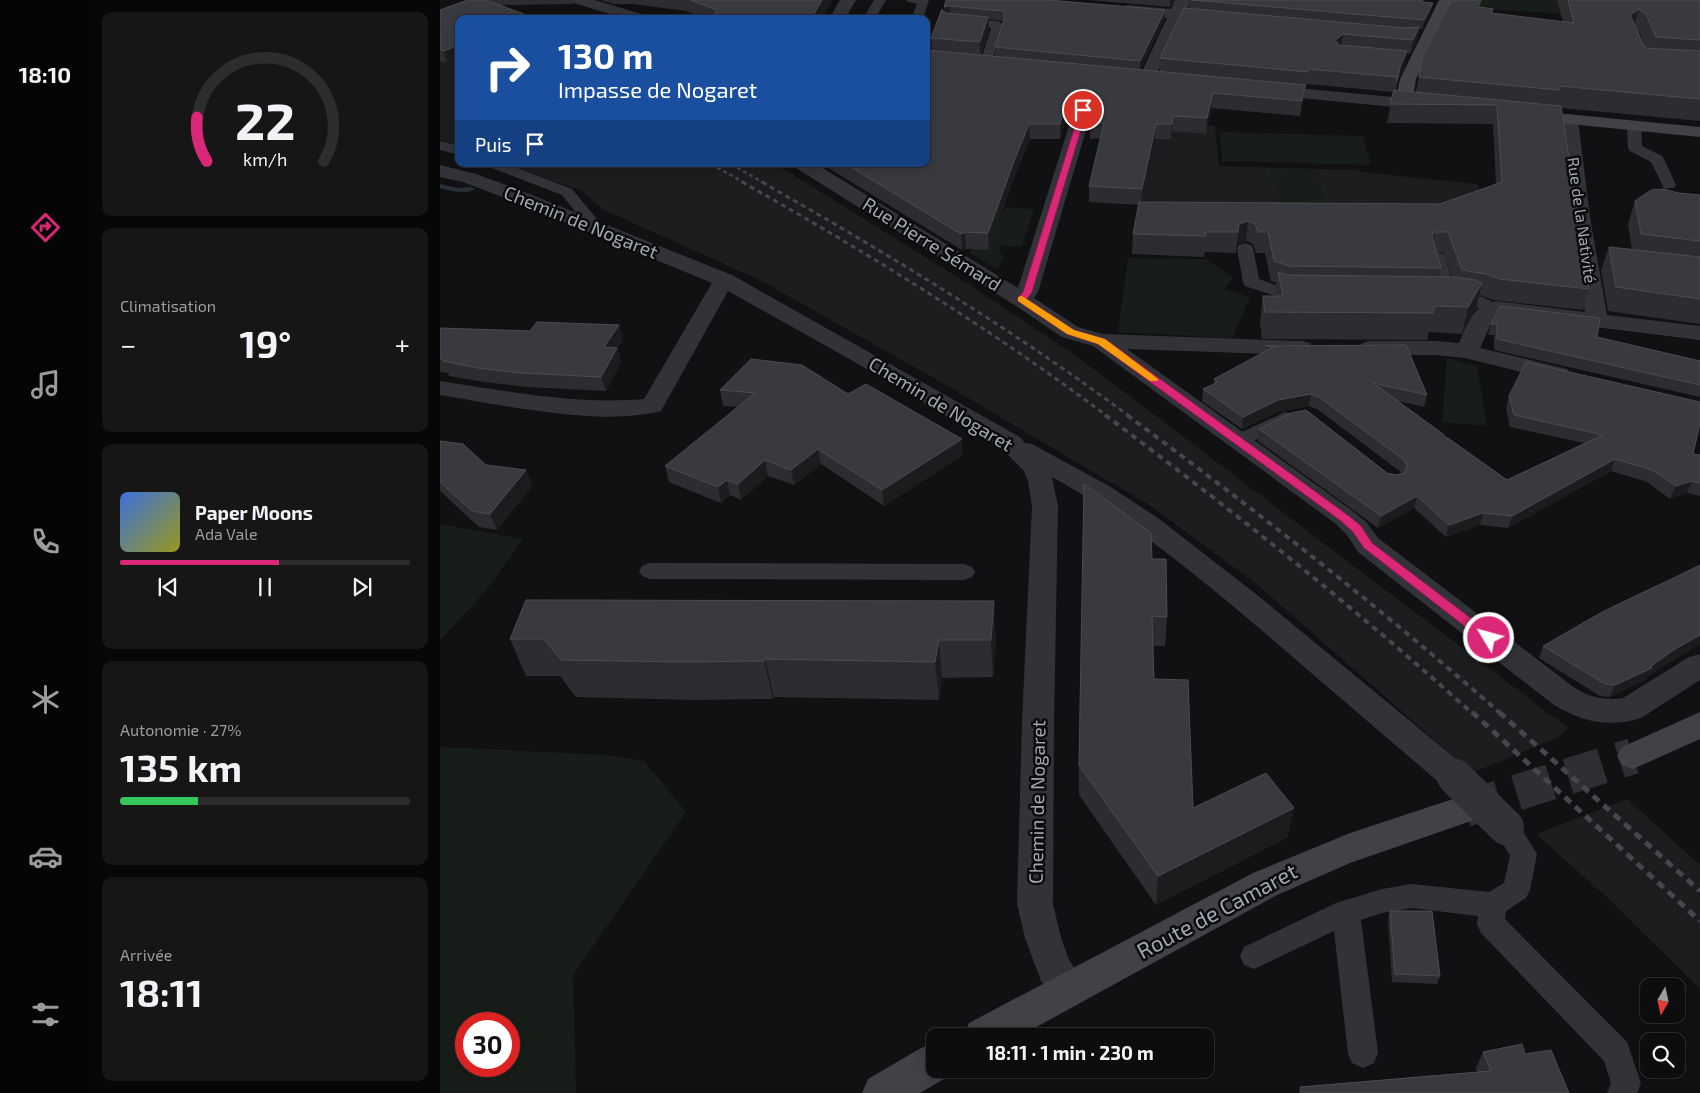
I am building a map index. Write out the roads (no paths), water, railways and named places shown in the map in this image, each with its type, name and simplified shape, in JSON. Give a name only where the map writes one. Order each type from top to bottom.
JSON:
[{"type":"street","points":[[579,0],[630,15]]},
{"type":"street","points":[[839,15],[848,0]]},
{"type":"street","points":[[1404,103],[1410,60],[1429,35],[1447,0]]},
{"type":"street","points":[[1128,76],[1155,79],[1180,7]]},
{"type":"street","points":[[1112,9],[1180,7],[1230,19]]},
{"type":"street","points":[[1412,35],[1429,35]]},
{"type":"street","points":[[969,61],[1007,64]]},
{"type":"street","points":[[1249,88],[1449,107]]},
{"type":"street","points":[[1021,299],[1027,292],[1083,110]]},
{"type":"street","points":[[1510,114],[1700,132]]},
{"type":"street","name":"Rue de la Nativité","points":[[1570,119],[1597,261],[1597,320]]},
{"type":"street","name":"Rue Pierre Sémard","points":[[808,167],[1021,299],[1070,332],[1102,342],[1345,518],[1357,529],[1368,545],[1579,705],[1594,710],[1613,712],[1630,709],[1700,665]]},
{"type":"street","name":"Chemin de Nogaret","points":[[440,171],[469,178],[515,195],[599,231],[724,280],[862,356],[1011,444],[1035,468],[1042,481],[1044,494],[1038,722],[1036,904],[1043,938],[1054,969],[1068,990]]},
{"type":"street","points":[[440,388],[571,407],[613,409],[652,406],[724,280]]},
{"type":"street","points":[[1468,351],[1486,314],[1491,309],[1700,332]]},
{"type":"street","points":[[1102,342],[1322,348]]},
{"type":"street","points":[[1351,348],[1436,348],[1468,351],[1578,379]]},
{"type":"street","points":[[1011,444],[1100,492],[1148,524],[1251,605],[1458,794],[1506,827]]},
{"type":"street","points":[[1633,756],[1677,738],[1700,724]]},
{"type":"street","name":"Route de Camaret","points":[[998,1028],[1311,862],[1368,840],[1458,794]]},
{"type":"street","points":[[882,1093],[926,1067]]},
{"type":"lane","points":[[871,15],[880,0]]},
{"type":"lane","points":[[912,0],[924,2],[919,15]]},
{"type":"lane","points":[[950,21],[998,25],[986,62]]},
{"type":"lane","points":[[1634,126],[1635,148],[1657,160],[1669,185]]},
{"type":"lane","points":[[440,145],[455,150]]},
{"type":"lane","points":[[502,167],[567,192],[599,231]]},
{"type":"lane","points":[[1245,248],[1251,282],[1284,294],[1323,295]]},
{"type":"lane","points":[[1438,257],[1449,296]]},
{"type":"lane","points":[[1429,296],[1449,296],[1474,300],[1491,309]]},
{"type":"lane","points":[[1238,441],[1284,418],[1301,416]]},
{"type":"lane","points":[[650,571],[964,572]]},
{"type":"lane","points":[[1254,956],[1346,912],[1382,901],[1412,896],[1492,905],[1516,890],[1524,854],[1506,827]]},
{"type":"lane","points":[[1492,905],[1490,924],[1616,1052],[1626,1083],[1622,1093]]},
{"type":"lane","points":[[1346,912],[1363,1053]]},
{"type":"waterway","points":[[440,186],[458,190],[471,189]]},
{"type":"tunnel","points":[[1465,809],[1633,756]]},
{"type":"railway","points":[[716,167],[745,183]]},
{"type":"railway","points":[[736,167],[764,183]]},
{"type":"railway","points":[[742,182],[836,236],[974,322],[1107,416]]},
{"type":"railway","points":[[762,182],[949,293],[1040,353],[1129,416]]},
{"type":"railway","points":[[1105,415],[1292,560],[1384,636],[1473,714]]},
{"type":"railway","points":[[1127,415],[1317,560],[1501,714]]},
{"type":"railway","points":[[1472,712],[1700,921]]},
{"type":"railway","points":[[1499,712],[1700,891]]}]
